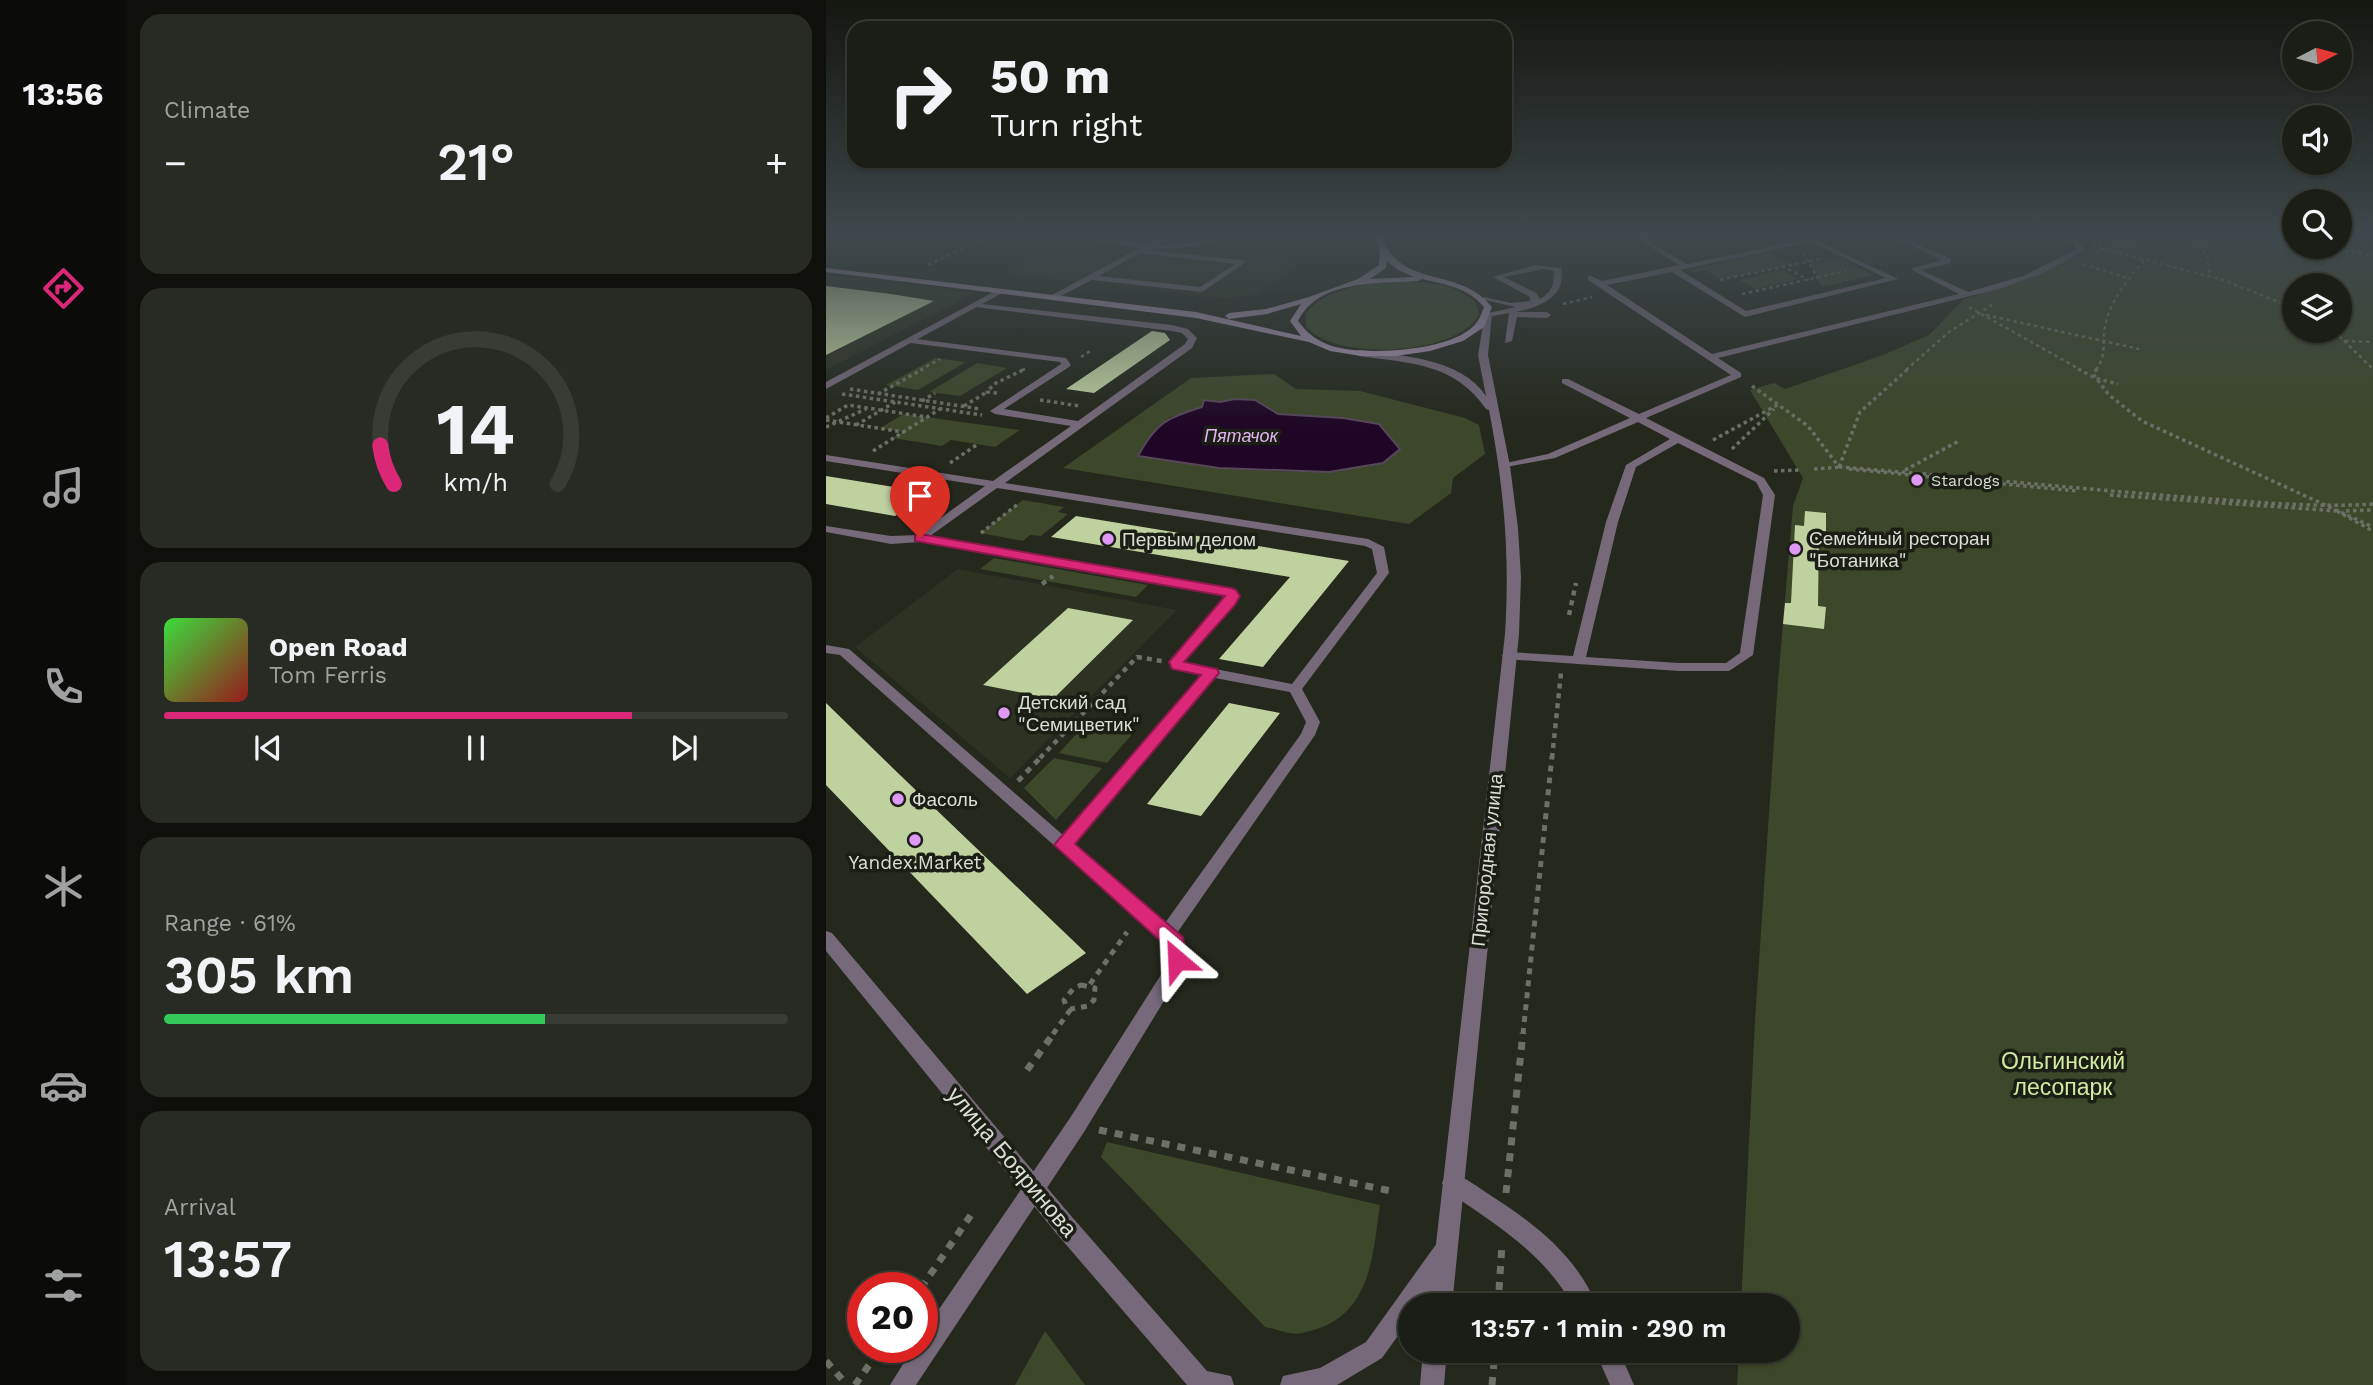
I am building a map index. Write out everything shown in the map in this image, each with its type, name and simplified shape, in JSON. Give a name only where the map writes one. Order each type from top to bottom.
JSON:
[{"type":"main road","points":[[1067,300],[1196,315],[1236,316],[1268,311],[1303,300]]},
{"type":"main road","points":[[1310,341],[1301,335],[1294,321],[1302,306],[1312,300]]},
{"type":"main road","points":[[1196,315],[1331,348],[1398,353],[1436,346],[1467,335],[1478,328],[1488,314],[1484,300]]},
{"type":"street","points":[[826,386],[986,300]]},
{"type":"street","points":[[1488,300],[1519,305],[1535,302],[1534,300]]},
{"type":"street","points":[[1488,314],[1545,300]]},
{"type":"street","points":[[1505,466],[1551,456],[1738,376],[1623,300]]},
{"type":"street","points":[[1722,300],[1745,314],[1794,300]]},
{"type":"street","points":[[1710,357],[1948,300]]},
{"type":"street","points":[[920,538],[1189,346],[1193,338],[1185,331],[1172,328],[976,305]]},
{"type":"street","points":[[1488,314],[1544,315]]},
{"type":"street","name":"Пригородная улица","points":[[1441,1293],[1509,656],[1515,577],[1505,466],[1483,355],[1488,314]]},
{"type":"street","points":[[1508,341],[1513,314]]},
{"type":"street","points":[[911,340],[1067,362],[991,413]]},
{"type":"street","points":[[1357,352],[1448,371],[1477,387],[1494,416]]},
{"type":"street","points":[[1509,656],[1679,667],[1729,667],[1746,655],[1769,495],[1760,480],[1565,381]]},
{"type":"street","points":[[991,413],[1080,424]]},
{"type":"street","points":[[1579,660],[1612,523],[1631,464],[1673,437]]},
{"type":"street","points":[[826,458],[1368,543],[1378,547],[1383,573],[1295,689]]},
{"type":"street","points":[[826,529],[891,540],[920,538],[1231,593],[1230,602],[1177,662],[1177,666],[1295,689]]},
{"type":"street","points":[[826,649],[844,652],[1176,943],[1178,951],[1172,973],[1077,1125],[902,1385]]},
{"type":"street","points":[[1064,845],[1212,673]]},
{"type":"street","points":[[1166,935],[1308,735],[1312,722],[1295,689]]},
{"type":"street","name":"улица Бояринова","points":[[826,938],[1034,1189],[1209,1384]]},
{"type":"street","points":[[1453,1183],[1529,1235],[1576,1283],[1580,1293]]},
{"type":"street","points":[[1292,1385],[1324,1379],[1374,1350],[1445,1250]]},
{"type":"street","points":[[1432,1385],[1435,1363]]},
{"type":"street","points":[[1612,1363],[1622,1385]]},
{"type":"path","points":[[1544,315],[1564,304],[1583,300]]},
{"type":"path","points":[[2119,300],[2106,323],[2106,358],[2093,374],[2113,401],[2142,421],[2345,512],[2371,528]]},
{"type":"path","points":[[2118,384],[2095,378],[1979,313],[2139,349]]},
{"type":"path","points":[[2352,341],[2373,342]]},
{"type":"path","points":[[2347,343],[2373,369]]},
{"type":"path","points":[[1081,357],[1090,351]]},
{"type":"path","points":[[871,398],[940,359]]},
{"type":"path","points":[[1839,467],[1860,412],[1921,359]]},
{"type":"path","points":[[1752,386],[1808,426],[1839,467],[2144,498],[2330,507],[2373,504]]},
{"type":"path","points":[[848,389],[964,406],[991,413]]},
{"type":"path","points":[[956,411],[988,392]]},
{"type":"path","points":[[915,405],[935,393]]},
{"type":"path","points":[[840,394],[939,409],[991,413]]},
{"type":"path","points":[[856,425],[903,397]]},
{"type":"path","points":[[855,462],[945,404]]},
{"type":"path","points":[[1711,442],[1779,404]]},
{"type":"path","points":[[1730,450],[1779,404]]},
{"type":"path","points":[[826,419],[848,405],[927,418]]},
{"type":"path","points":[[826,427],[866,408]]},
{"type":"path","points":[[826,419],[903,432]]},
{"type":"path","points":[[1673,437],[1684,429],[1741,455]]},
{"type":"path","points":[[1898,474],[1959,441]]},
{"type":"path","points":[[1763,466],[1774,471],[1799,470]]},
{"type":"path","points":[[1814,469],[1839,467],[1905,470],[2102,491],[2336,511]]},
{"type":"path","points":[[1774,471],[1778,481]]},
{"type":"path","points":[[964,545],[1036,491]]},
{"type":"path","points":[[2330,507],[2371,528]]},
{"type":"path","points":[[2345,512],[2373,510]]},
{"type":"path","points":[[1568,619],[1577,580]]},
{"type":"path","points":[[1006,794],[1137,657],[1177,662]]},
{"type":"path","points":[[1510,1133],[1563,659]]},
{"type":"path","points":[[1090,985],[1127,932]]},
{"type":"path","points":[[1082,984],[1095,988],[1094,1000],[1079,1010],[1071,1010],[1064,1000],[1068,993],[1082,984]]},
{"type":"path","points":[[1027,1070],[1071,1010]]},
{"type":"path","points":[[1077,1125],[1396,1192]]},
{"type":"path","points":[[932,1272],[975,1209]]},
{"type":"path","points":[[826,1361],[847,1385]]},
{"type":"path","points":[[855,1385],[870,1363]]},
{"type":"path","points":[[1492,1385],[1494,1363]]},
{"type":"shaded area","points":[[826,300],[961,300],[826,370]]},
{"type":"shaded area","name":"Детский сад \"Семицветик\"","points":[[958,569],[1177,610],[1010,778],[855,647]]},
{"type":"green space","points":[[1321,300],[1473,300],[1479,314],[1467,328],[1447,339],[1423,346],[1367,349],[1320,338],[1306,326],[1306,313]]},
{"type":"green space","name":"Ольгинский лесопарк","points":[[1963,300],[2282,300],[2282,343],[2352,343],[2352,300],[2373,300],[2373,1385],[1737,1385],[1738,1363],[1800,1363],[1800,1293],[1742,1293],[1755,1020],[1778,681],[1793,506],[1803,478],[1750,390],[1774,383],[1785,389],[1883,355],[1929,335]]},
{"type":"green space","points":[[935,358],[966,362],[918,390],[886,385]]},
{"type":"green space","points":[[977,363],[1007,368],[960,396],[929,392]]},
{"type":"green space","points":[[1274,374],[1296,389],[1360,391],[1465,418],[1479,425],[1485,454],[1453,478],[1451,493],[1409,524],[1063,468],[1191,378]],"holes":[[[1205,400],[1255,400],[1278,414],[1343,418],[1379,424],[1400,449],[1383,463],[1329,472],[1268,471],[1168,418],[1202,407]]]},
{"type":"green space","points":[[904,414],[1020,430],[995,447],[951,440],[942,446],[893,438],[902,432],[880,428]]},
{"type":"green space","points":[[1023,500],[1064,507],[1058,512],[1068,514],[1041,536],[1030,535],[1023,541],[980,533]]},
{"type":"green space","points":[[994,558],[1148,585],[1136,597],[980,569]]},
{"type":"green space","points":[[1088,721],[1135,731],[1107,763],[1059,753]]},
{"type":"green space","points":[[1054,758],[1102,768],[1056,820],[1024,788]]},
{"type":"green space","points":[[1107,1142],[1380,1205],[1370,1266],[1355,1301],[1342,1315],[1325,1326],[1302,1333],[1265,1327],[1101,1157]]},
{"type":"green space","points":[[1045,1331],[1085,1385],[1015,1385]]},
{"type":"water","name":"Пятачок","points":[[1235,399],[1255,400],[1278,414],[1343,418],[1379,424],[1400,449],[1383,463],[1329,472],[1219,468],[1138,456],[1163,423],[1202,407],[1204,400],[1220,402]]},
{"type":"building","points":[[826,300],[934,301],[826,355]]},
{"type":"building","points":[[1152,331],[1165,333],[1170,340],[1094,393],[1066,389]]},
{"type":"building","points":[[826,476],[900,488],[897,490],[925,495],[895,516],[826,504]]},
{"type":"building","points":[[1805,511],[1826,513],[1826,531],[1819,531],[1818,606],[1826,607],[1824,629],[1783,624],[1785,603],[1791,603],[1795,525],[1804,526]]},
{"type":"building","points":[[1076,516],[1349,561],[1263,667],[1219,659],[1290,577],[1051,537]]},
{"type":"building","points":[[1068,608],[1133,620],[1053,699],[983,685]]},
{"type":"building","points":[[826,703],[1086,953],[1027,994],[826,785]]},
{"type":"building","points":[[1229,703],[1280,713],[1201,816],[1147,804]]},
{"type":"place","name":"Stardogs","points":[[1917,480]]},
{"type":"place","name":"Первым делом","points":[[1108,539]]},
{"type":"place","name":"Семейный ресторан \"Ботаника\"","points":[[1795,549]]},
{"type":"place","name":"Детский сад \"Семицветик\"","points":[[1004,713]]},
{"type":"place","name":"Фасоль","points":[[898,799]]},
{"type":"place","name":"Yandex.Market","points":[[915,840]]},
{"type":"route","points":[[920,538],[1231,593],[1230,602],[1177,662],[1177,666],[1212,673],[1064,845],[1176,943],[1177,960]]}]
